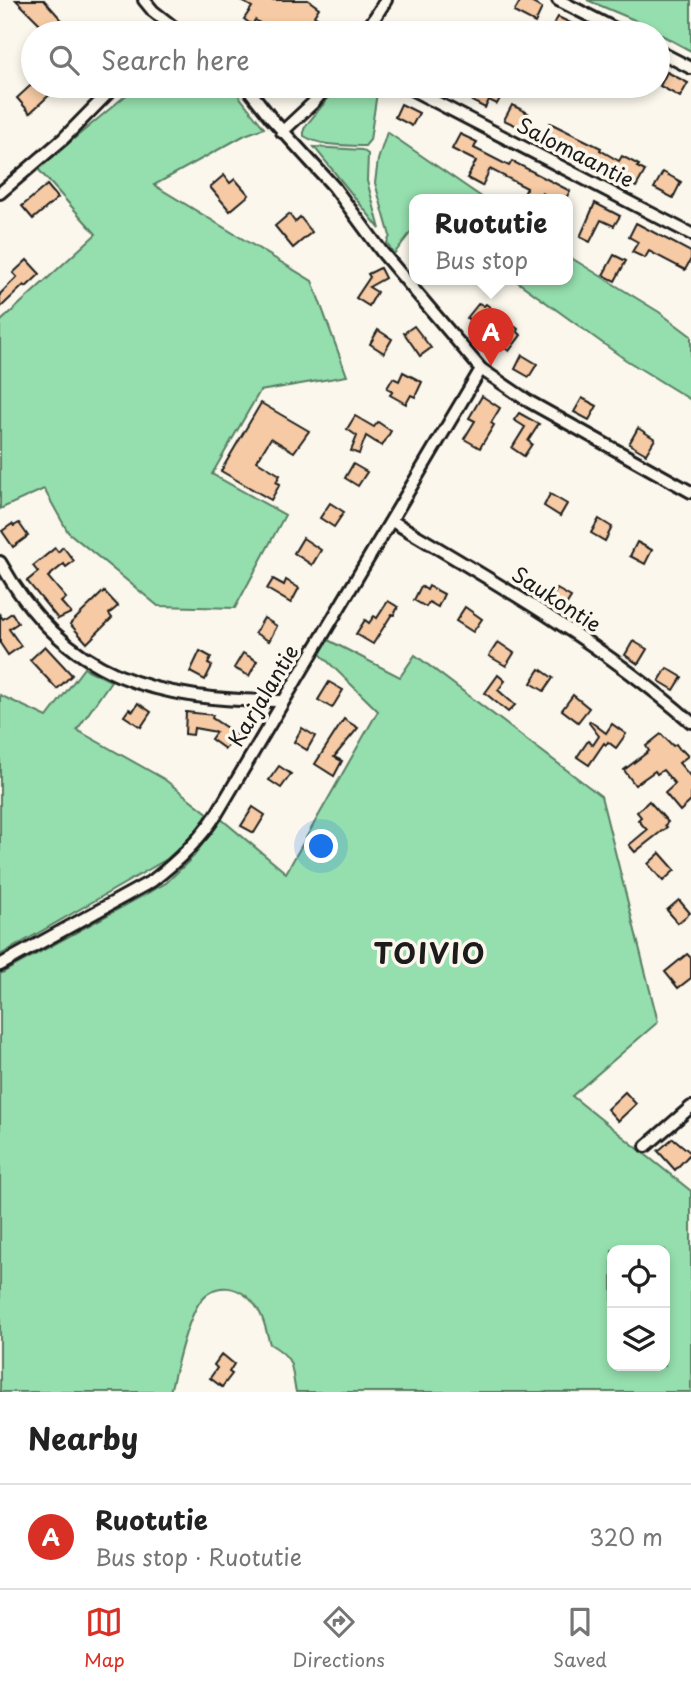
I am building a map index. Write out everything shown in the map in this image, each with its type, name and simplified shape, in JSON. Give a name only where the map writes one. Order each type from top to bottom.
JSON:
[{"type":"street","points":[[144,0],[163,21]]},
{"type":"street","points":[[373,21],[386,0]]},
{"type":"street","points":[[558,0],[599,21]]},
{"type":"street","points":[[670,57],[691,68]]},
{"type":"street","points":[[0,193],[63,139],[103,98]]},
{"type":"street","points":[[255,98],[282,132],[334,187],[409,284]]},
{"type":"street","points":[[282,132],[317,98]]},
{"type":"street","name":"Salomaantie","points":[[428,98],[691,234]]},
{"type":"street","points":[[410,285],[481,369],[528,401],[691,492]]},
{"type":"street","name":"Karjalantie","points":[[0,965],[152,881],[180,858],[207,828],[481,369]]},
{"type":"street","name":"Saukontie","points":[[392,521],[536,608],[653,690],[691,722]]},
{"type":"street","points":[[0,562],[19,592],[48,626],[85,660],[159,691],[220,700],[282,701]]},
{"type":"street","points":[[646,1146],[691,1108]]},
{"type":"green space","points":[[587,0],[691,0],[691,51],[670,40],[670,21],[632,19]]},
{"type":"green space","points":[[123,98],[240,98],[264,128],[245,135],[154,185],[312,281],[347,376],[260,391],[212,474],[285,515],[235,608],[158,606],[68,532],[44,489],[0,509],[0,322],[96,234],[38,169]]},
{"type":"green space","points":[[328,98],[376,98],[370,140],[365,146],[326,144],[311,140],[304,136],[308,123]]},
{"type":"green space","points":[[387,132],[477,194],[409,194],[409,234],[394,254],[387,243],[390,236],[375,183],[378,160]]},
{"type":"green space","points":[[314,147],[362,150],[368,154],[367,181],[380,229]]},
{"type":"green space","points":[[573,259],[659,312],[691,336],[691,400],[626,360],[522,285],[573,285]]},
{"type":"green space","points":[[328,640],[400,677],[415,655],[601,796],[658,1022],[572,1096],[691,1191],[691,1392],[296,1392],[289,1360],[270,1344],[262,1317],[254,1303],[237,1290],[219,1288],[202,1299],[195,1310],[170,1392],[0,1392],[0,974],[166,883],[194,856],[220,818],[286,873],[378,711],[319,653]]},
{"type":"green space","points":[[84,668],[111,681],[77,730],[164,779],[210,815],[167,859],[0,955],[0,695],[47,717]]},
{"type":"building","points":[[16,0],[44,0],[63,21],[37,21]]},
{"type":"building","points":[[240,0],[308,0],[319,8],[314,16],[322,21],[247,21],[244,19],[252,7]]},
{"type":"building","points":[[521,0],[527,0],[542,8],[536,21],[514,12]]},
{"type":"building","points":[[670,74],[688,83],[680,97],[670,92]]},
{"type":"building","points":[[21,94],[21,98],[46,98],[30,113],[17,98]]},
{"type":"building","points":[[474,98],[500,98],[497,104],[489,100],[485,108],[472,101]]},
{"type":"building","points":[[401,104],[419,113],[412,126],[395,117]]},
{"type":"building","points":[[512,105],[528,113],[521,128],[504,120]]},
{"type":"building","points":[[550,123],[601,148],[600,150],[619,161],[622,156],[639,165],[637,167],[645,171],[636,187],[542,139]]},
{"type":"building","points":[[460,134],[477,142],[474,148],[509,166],[512,161],[570,191],[568,194],[524,194],[527,188],[490,169],[482,186],[467,178],[476,161],[452,149]]},
{"type":"building","points":[[663,172],[681,182],[673,198],[654,188]]},
{"type":"building","points":[[224,175],[230,183],[235,179],[249,195],[230,211],[210,187]]},
{"type":"building","points":[[47,185],[58,198],[33,219],[22,206]]},
{"type":"building","points":[[595,203],[620,216],[614,226],[601,220],[590,242],[580,237]]},
{"type":"building","points":[[289,214],[295,222],[300,217],[312,232],[293,248],[275,226]]},
{"type":"building","points":[[636,223],[691,252],[691,259],[685,270],[649,251],[645,258],[632,252],[638,242],[629,237]]},
{"type":"building","points":[[614,255],[626,261],[615,281],[603,275]]},
{"type":"building","points":[[27,260],[40,274],[0,308],[0,294],[17,277],[13,273]]},
{"type":"building","points":[[380,268],[385,278],[369,287],[377,292],[369,306],[356,298],[370,277],[368,274]]},
{"type":"building","points":[[479,303],[484,306],[486,304],[518,329],[521,335],[509,351],[467,318]]},
{"type":"building","points":[[414,326],[431,348],[420,356],[404,333]]},
{"type":"building","points":[[378,330],[392,339],[384,353],[370,344]]},
{"type":"building","points":[[522,355],[537,364],[529,377],[515,369]]},
{"type":"building","points":[[403,372],[422,382],[415,397],[411,395],[406,404],[390,395],[393,391],[387,388],[393,378],[399,381]]},
{"type":"building","points":[[482,396],[500,408],[491,423],[494,425],[480,448],[464,439],[475,421],[469,418]]},
{"type":"building","points":[[582,398],[597,406],[589,420],[574,412]]},
{"type":"building","points":[[261,403],[309,431],[294,452],[271,438],[257,461],[280,475],[276,482],[280,484],[271,500],[221,471]]},
{"type":"building","points":[[519,413],[539,424],[528,441],[532,444],[524,456],[512,448],[525,427],[514,420]]},
{"type":"building","points":[[355,416],[374,427],[378,422],[391,431],[382,446],[366,436],[359,454],[351,451],[357,436],[347,429]]},
{"type":"building","points":[[638,428],[655,439],[646,454],[629,444]]},
{"type":"building","points":[[353,464],[367,472],[358,486],[345,478]]},
{"type":"building","points":[[550,494],[567,504],[560,516],[544,506]]},
{"type":"building","points":[[330,503],[344,512],[334,527],[320,518]]},
{"type":"building","points":[[599,519],[612,527],[605,541],[591,533]]},
{"type":"building","points":[[19,523],[28,536],[13,547],[2,531]]},
{"type":"building","points":[[303,538],[321,550],[312,565],[294,553]]},
{"type":"building","points":[[637,542],[652,550],[645,564],[630,556]]},
{"type":"building","points":[[63,547],[74,561],[66,567],[64,564],[48,577],[66,598],[61,602],[71,613],[58,619],[27,581],[38,572],[33,566],[55,548],[58,552]]},
{"type":"building","points":[[273,579],[284,585],[286,580],[299,588],[291,603],[267,589]]},
{"type":"building","points":[[421,586],[427,590],[429,586],[444,594],[438,607],[429,602],[426,607],[414,600]]},
{"type":"building","points":[[557,589],[571,597],[563,610],[549,602]]},
{"type":"building","points":[[104,591],[118,606],[109,614],[112,618],[87,643],[70,624]]},
{"type":"building","points":[[388,601],[398,607],[373,644],[356,634],[365,620],[369,623],[374,616],[377,618]]},
{"type":"building","points":[[465,607],[482,619],[473,632],[456,621]]},
{"type":"building","points":[[12,613],[18,623],[9,629],[21,646],[8,655],[0,643],[0,615],[3,619]]},
{"type":"building","points":[[264,618],[277,626],[269,641],[255,633]]},
{"type":"building","points":[[633,641],[647,649],[638,664],[625,655]]},
{"type":"building","points":[[498,642],[514,653],[506,666],[489,656]]},
{"type":"building","points":[[45,646],[72,675],[57,689],[30,660]]},
{"type":"building","points":[[200,651],[211,657],[208,664],[212,666],[205,680],[190,672]]},
{"type":"building","points":[[243,653],[257,661],[249,676],[234,668]]},
{"type":"building","points":[[667,668],[682,677],[674,690],[659,681]]},
{"type":"building","points":[[540,669],[553,678],[544,691],[531,683]]},
{"type":"building","points":[[498,675],[505,681],[498,690],[515,705],[508,712],[485,693]]},
{"type":"building","points":[[329,682],[343,690],[332,708],[318,700]]},
{"type":"building","points":[[573,695],[589,708],[578,722],[562,710]]},
{"type":"building","points":[[138,703],[151,712],[141,727],[124,716],[129,709],[133,711]]},
{"type":"building","points":[[186,712],[213,715],[212,718],[236,734],[225,749],[211,739],[216,732],[194,728],[193,735],[185,734]]},
{"type":"building","points":[[344,719],[358,728],[334,757],[342,761],[334,776],[315,764]]},
{"type":"building","points":[[590,721],[606,733],[612,724],[626,734],[616,748],[608,742],[606,745],[604,743],[589,765],[577,757],[588,741],[593,745],[599,736]]},
{"type":"building","points":[[302,728],[315,736],[307,750],[294,742]]},
{"type":"building","points":[[661,734],[688,756],[679,763],[691,777],[691,801],[680,811],[665,793],[675,784],[663,770],[657,774],[655,771],[635,785],[624,770],[649,751],[646,746]]},
{"type":"building","points":[[279,766],[291,774],[281,788],[269,780]]},
{"type":"building","points":[[649,801],[668,822],[665,825],[667,827],[635,852],[629,845],[647,830],[638,820],[641,817],[637,812]]},
{"type":"building","points":[[253,807],[265,815],[254,833],[241,826]]},
{"type":"building","points":[[660,853],[675,870],[663,881],[648,864]]},
{"type":"building","points":[[679,900],[690,913],[678,923],[667,910]]},
{"type":"building","points":[[687,954],[691,958],[691,978],[678,988],[665,972]]},
{"type":"building","points":[[625,1092],[636,1104],[618,1121],[607,1109]]},
{"type":"building","points":[[673,1138],[691,1153],[675,1170],[658,1151]]},
{"type":"building","points":[[222,1354],[234,1364],[229,1372],[232,1374],[222,1387],[210,1378],[217,1368],[214,1365]]},
{"type":"place","name":"Ruotutie","points":[[491,366]]},
{"type":"district","name":"TOIVIO","points":[[430,954]]}]
